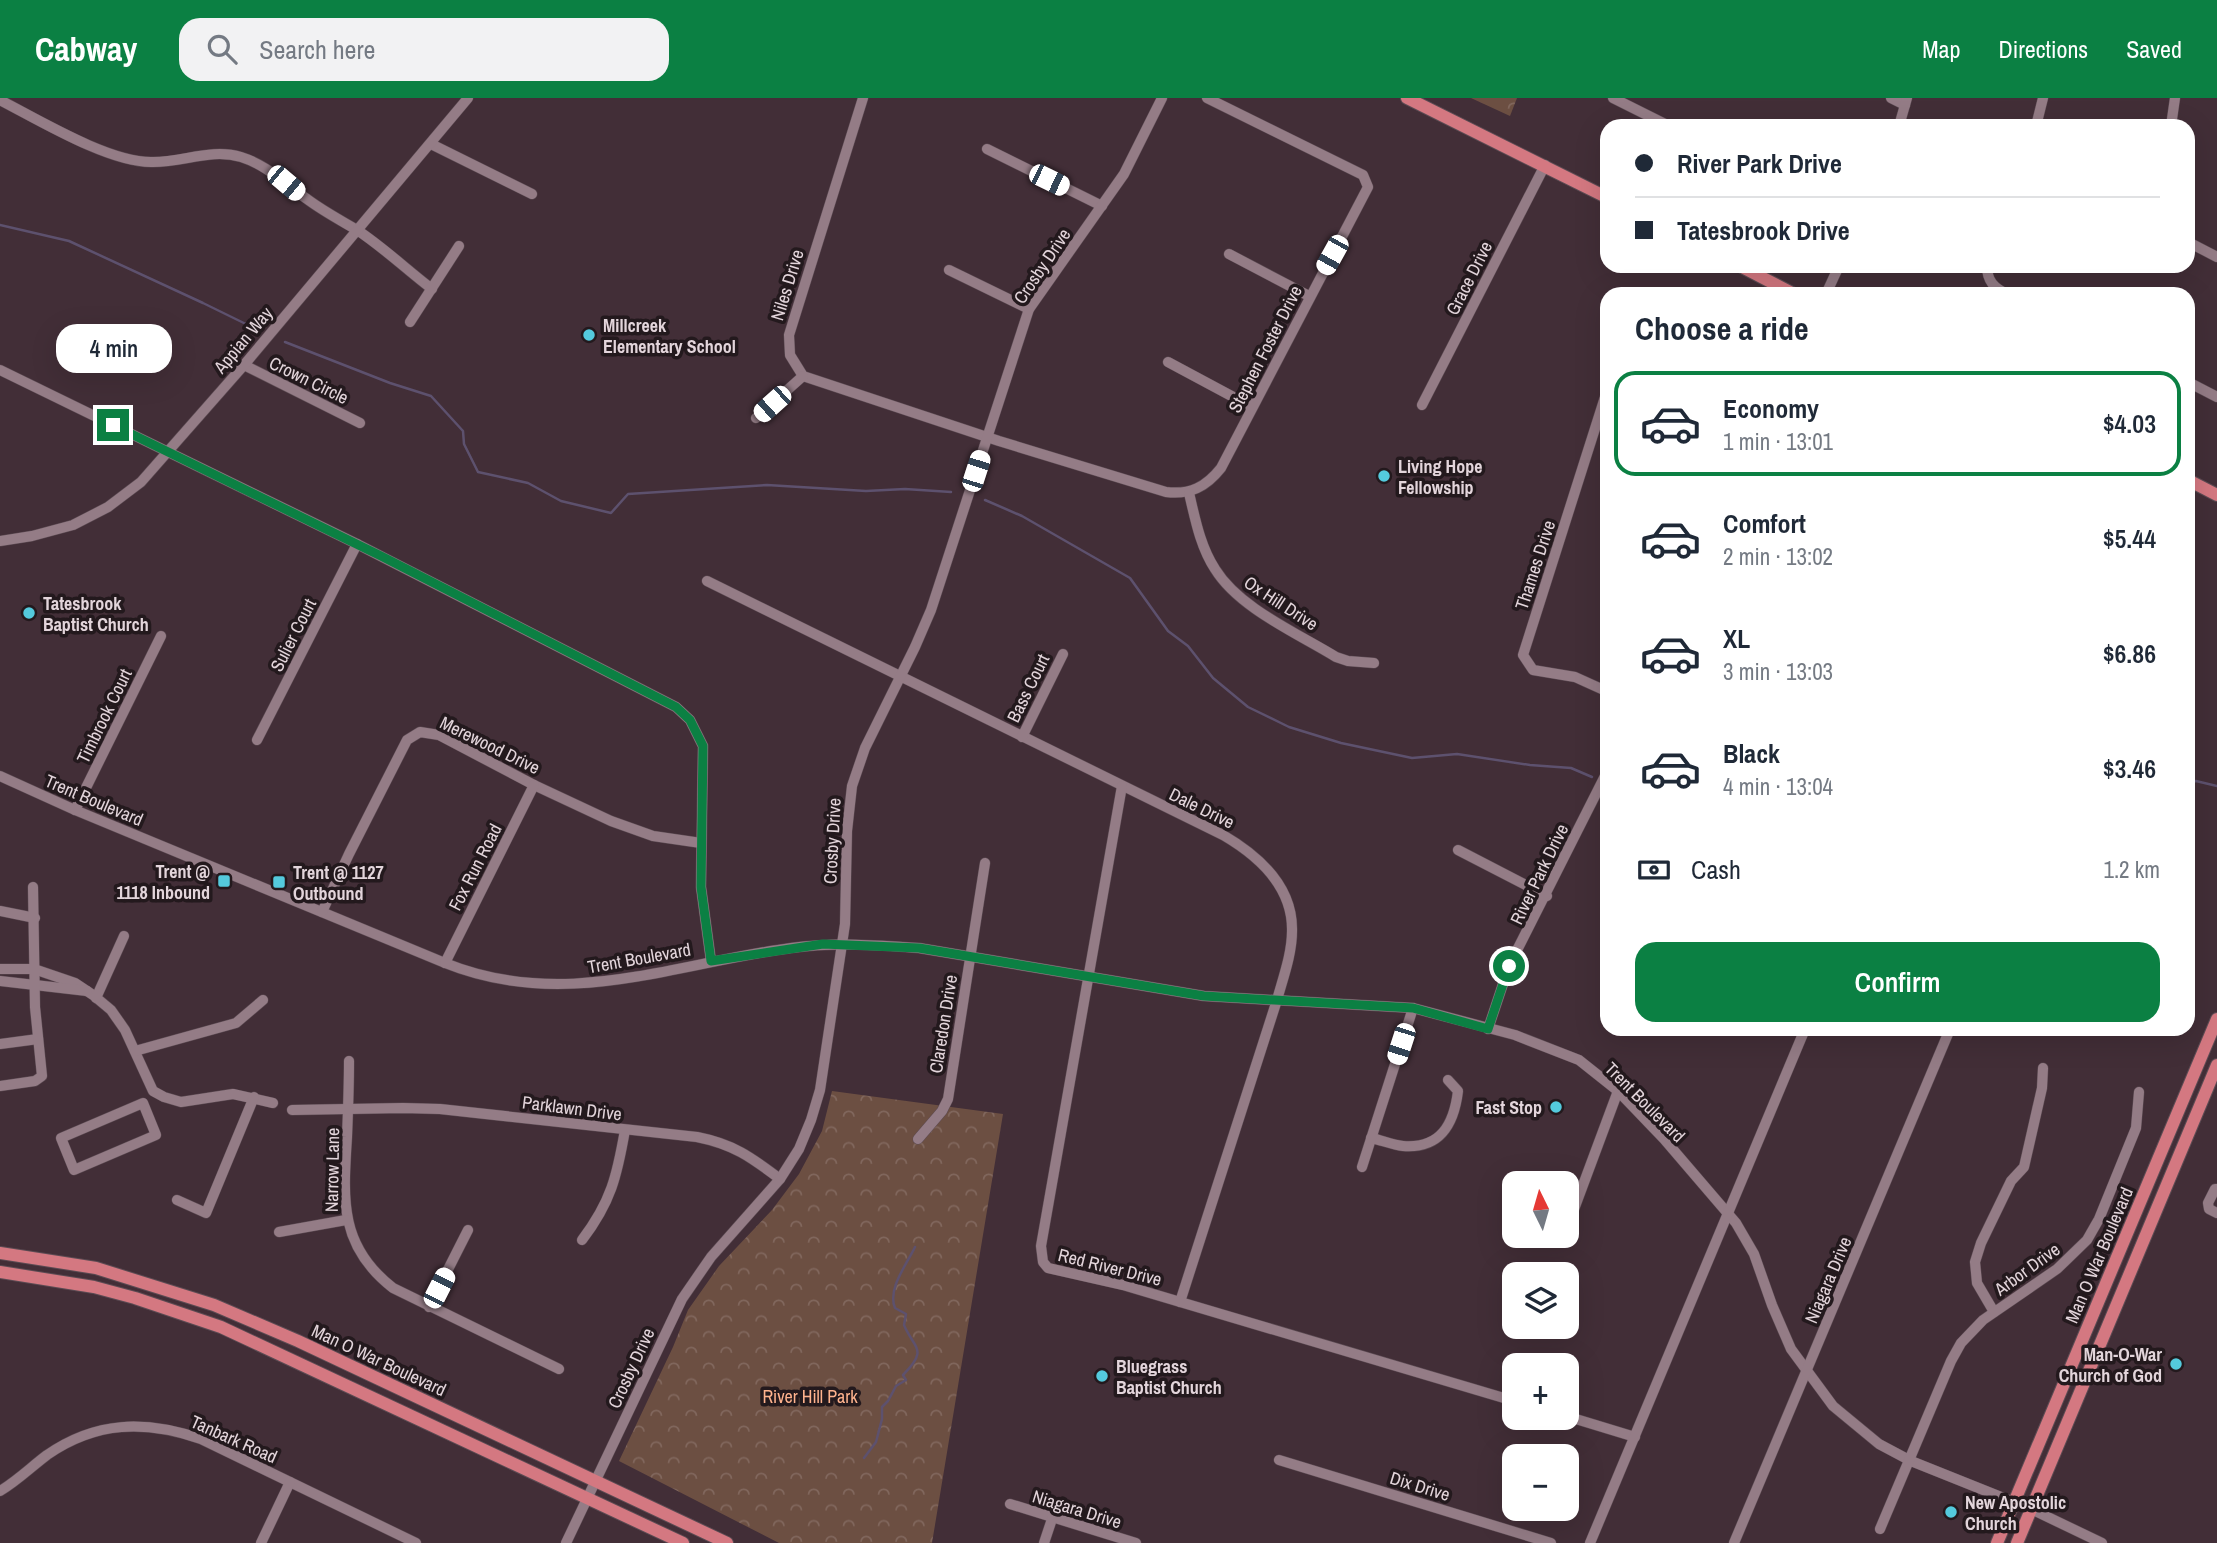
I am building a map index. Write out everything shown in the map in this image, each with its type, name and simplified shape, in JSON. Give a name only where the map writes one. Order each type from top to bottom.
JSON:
[{"type":"main road","points":[[1407,98],[1600,194]]},
{"type":"main road","points":[[1754,273],[1780,287]]},
{"type":"main road","points":[[2195,484],[2217,495]]},
{"type":"main road","name":"Man O War Boulevard","points":[[1997,1543],[2217,1019]]},
{"type":"main road","name":"Man O War Boulevard","points":[[2017,1543],[2217,1065]]},
{"type":"main road","name":"Man O War Boulevard","points":[[0,1253],[96,1268],[214,1305],[298,1341],[727,1543]]},
{"type":"main road","name":"Man O War Boulevard","points":[[0,1272],[94,1287],[221,1327],[683,1543]]},
{"type":"street","name":"Appian Way","points":[[0,541],[54,531],[90,517],[141,482],[244,365],[468,98]]},
{"type":"street","name":"Niles Drive","points":[[803,376],[790,355],[789,335],[863,98]]},
{"type":"street","name":"Crosby Drive","points":[[566,1543],[693,1281],[780,1179],[799,1149],[815,1107],[842,944],[845,924],[847,831],[852,786],[865,748],[931,610],[1029,309],[1124,174],[1162,98]]},
{"type":"street","name":"Stephen Foster Drive","points":[[1189,493],[1213,478],[1221,468],[1309,296],[1366,193],[1367,182],[1363,175],[1208,98]]},
{"type":"street","points":[[1613,98],[1655,119]]},
{"type":"street","points":[[1891,98],[1906,101],[1901,119]]},
{"type":"street","points":[[2038,119],[2043,98]]},
{"type":"street","points":[[2172,119],[2175,98]]},
{"type":"street","points":[[0,100],[123,158],[152,162],[196,155],[240,157],[272,172],[329,215],[357,230],[432,289]]},
{"type":"street","points":[[431,144],[532,194]]},
{"type":"street","points":[[987,149],[1102,206]]},
{"type":"street","name":"Grace Drive","points":[[1422,405],[1545,165]]},
{"type":"street","points":[[411,321],[459,246]]},
{"type":"street","points":[[2195,246],[2217,257]]},
{"type":"street","points":[[1229,254],[1309,296]]},
{"type":"street","points":[[949,270],[1029,309]]},
{"type":"street","points":[[1168,362],[1252,407]]},
{"type":"street","name":"Crown Circle","points":[[244,365],[360,423]]},
{"type":"street","points":[[0,370],[357,544],[676,707],[690,720],[703,746],[701,887],[711,961]]},
{"type":"street","points":[[756,418],[803,376],[1166,492],[1189,493]]},
{"type":"street","points":[[2195,386],[2217,397]]},
{"type":"street","name":"Thames Drive","points":[[1600,413],[1523,655],[1533,670],[1575,677],[1600,688]]},
{"type":"street","name":"Ox Hill Drive","points":[[1189,493],[1199,534],[1209,558],[1225,583],[1239,597],[1336,657],[1374,663]]},
{"type":"street","name":"Sulier Court","points":[[257,740],[357,544]]},
{"type":"street","name":"Dale Drive","points":[[707,581],[1232,840],[1270,871],[1285,896],[1293,930],[1290,952],[1278,1000],[1180,1302]]},
{"type":"street","name":"Timbrook Court","points":[[75,810],[161,636]]},
{"type":"street","name":"Bass Court","points":[[1021,737],[1063,654]]},
{"type":"street","name":"Merewood Drive","points":[[323,912],[407,740],[420,732],[439,734],[534,785],[635,830],[664,838],[701,843]]},
{"type":"street","name":"Trent Boulevard","points":[[0,776],[75,810],[444,963],[506,982],[562,986],[603,982],[793,947],[842,944],[919,948],[1204,996],[1413,1008],[1516,1035],[1552,1048],[1579,1060],[1618,1091],[1728,1213],[1754,1254],[1791,1349],[1833,1406],[1855,1426],[1879,1444],[1911,1461],[2031,1509],[2102,1543]]},
{"type":"street","name":"Fox Run Road","points":[[444,963],[534,785]]},
{"type":"street","name":"Red River Drive","points":[[1122,786],[1041,1247],[1042,1262],[1048,1268],[1100,1279],[1502,1397]]},
{"type":"street","name":"River Park Drive","points":[[1488,1029],[1509,966],[1600,786]]},
{"type":"street","points":[[1458,850],[1547,895]]},
{"type":"street","name":"Claredon Drive","points":[[918,1139],[942,1111],[948,1098],[985,863]]},
{"type":"street","points":[[0,1086],[35,1082],[42,1076],[34,969],[33,887]]},
{"type":"street","points":[[0,911],[35,918]]},
{"type":"street","points":[[96,998],[124,936]]},
{"type":"street","points":[[0,969],[34,969],[75,983],[96,998],[111,1010],[125,1030],[153,1091],[164,1097],[181,1102],[233,1094],[273,1102]]},
{"type":"street","points":[[0,981],[87,991]]},
{"type":"street","points":[[135,1051],[236,1023],[263,1000]]},
{"type":"street","points":[[1362,1167],[1413,1008]]},
{"type":"street","points":[[1590,1543],[1802,1036]]},
{"type":"street","name":"Niagara Drive","points":[[1734,1543],[1947,1036]]},
{"type":"street","points":[[0,1044],[38,1039]]},
{"type":"street","name":"Narrow Lane","points":[[349,1061],[346,1220],[361,1255],[374,1272],[393,1288],[559,1369]]},
{"type":"street","points":[[1994,1312],[1977,1283],[1975,1262],[1981,1243],[2011,1181],[2024,1167],[2042,1088],[2043,1068]]},
{"type":"street","points":[[1371,1138],[1403,1146],[1435,1140],[1446,1132],[1458,1091],[1448,1080]]},
{"type":"street","points":[[143,1104],[156,1135],[74,1170],[61,1138],[143,1104],[153,1091]]},
{"type":"street","points":[[1579,1196],[1618,1091]]},
{"type":"street","name":"Arbor Drive","points":[[1880,1529],[1951,1361],[1972,1330],[2057,1269],[2078,1251],[2093,1231],[2136,1129],[2139,1092]]},
{"type":"street","points":[[177,1199],[206,1213],[254,1097]]},
{"type":"street","name":"Parklawn Drive","points":[[292,1111],[440,1109],[715,1141],[748,1155],[780,1179]]},
{"type":"street","points":[[582,1240],[606,1206],[612,1191],[625,1130]]},
{"type":"street","points":[[2217,1189],[2208,1203],[2209,1209],[2217,1213]]},
{"type":"street","points":[[279,1232],[346,1220]]},
{"type":"street","points":[[429,1307],[468,1230]]},
{"type":"street","points":[[1579,1420],[1635,1437]]},
{"type":"street","name":"Tanbark Road","points":[[0,1492],[45,1457],[75,1439],[110,1428],[132,1426],[177,1430],[201,1438],[416,1543]]},
{"type":"street","name":"Dix Drive","points":[[1279,1460],[1550,1543]]},
{"type":"street","points":[[261,1543],[290,1482]]},
{"type":"street","name":"Niagara Drive","points":[[1010,1504],[1136,1543]]},
{"type":"street","points":[[1044,1543],[1052,1518]]},
{"type":"green space","points":[[1471,98],[1517,98],[1510,116]]},
{"type":"green space","name":"River Hill Park","points":[[832,1091],[1003,1114],[932,1543],[779,1543],[619,1461],[688,1310],[719,1266],[772,1210],[799,1174],[822,1131]]},
{"type":"waterway","points":[[0,225],[69,241],[254,328]]},
{"type":"waterway","points":[[285,342],[431,396],[463,431],[464,444],[478,472],[528,483],[561,501],[611,513],[628,494],[767,485],[866,491],[905,489],[951,492]]},
{"type":"waterway","points":[[985,500],[1022,516],[1130,578],[1168,631],[1188,646],[1213,678],[1248,707],[1289,727],[1341,743],[1412,758],[1457,754],[1571,768],[1592,777]]},
{"type":"waterway","points":[[2195,781],[2217,786]]},
{"type":"waterway","points":[[864,1458],[876,1442],[882,1407],[896,1386],[906,1380],[903,1375],[916,1360],[917,1349],[904,1325],[906,1314],[895,1308],[893,1301],[896,1285],[915,1247]]},
{"type":"place","name":"Millcreek Elementary School","points":[[589,335]]},
{"type":"place","name":"Living Hope Fellowship","points":[[1384,476]]},
{"type":"place","name":"Tatesbrook Baptist Church","points":[[29,613]]},
{"type":"place","name":"Trent @ 1118 Inbound","points":[[224,881]]},
{"type":"place","name":"Trent @ 1127 Outbound","points":[[279,882]]},
{"type":"place","name":"Fast Stop","points":[[1556,1107]]},
{"type":"place","name":"Man-O-War Church of God","points":[[2176,1364]]},
{"type":"place","name":"Bluegrass Baptist Church","points":[[1102,1376]]},
{"type":"place","name":"New Apostolic Church","points":[[1951,1512]]},
{"type":"route","points":[[113,425],[381,556],[676,707],[699,733],[703,746],[701,887],[711,961],[823,944],[919,948],[1204,996],[1392,1005],[1413,1008],[1488,1029],[1509,966]]}]
